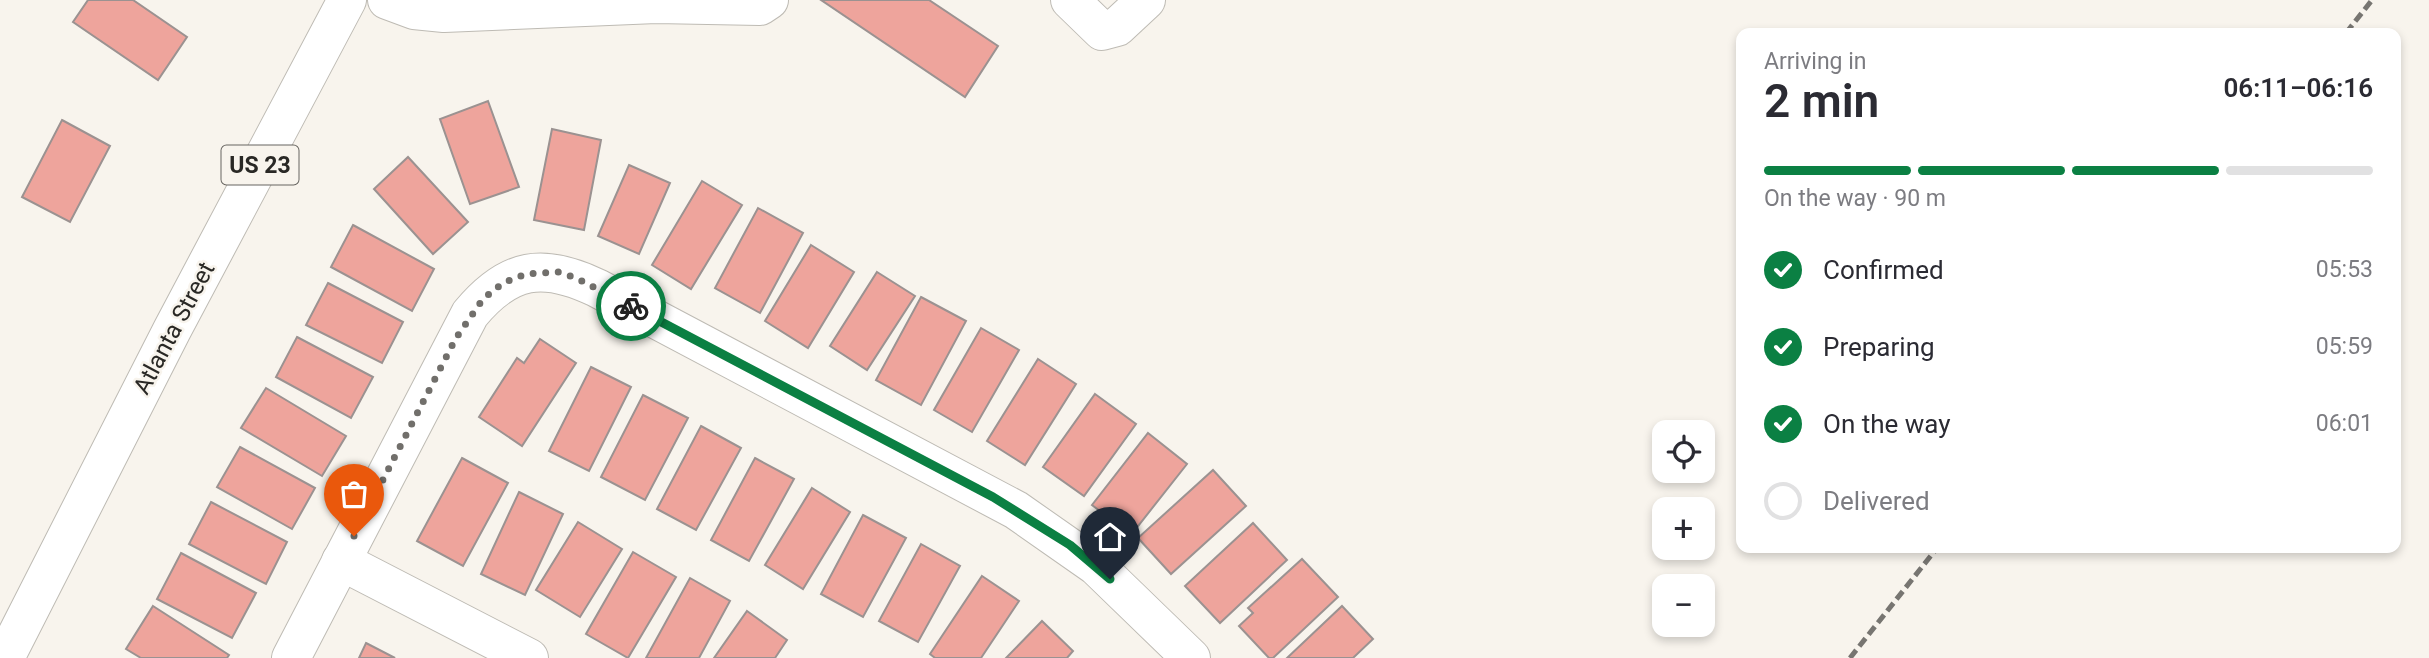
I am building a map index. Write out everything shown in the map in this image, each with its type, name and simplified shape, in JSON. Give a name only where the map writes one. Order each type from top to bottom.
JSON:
[{"type":"street","name":"Atlanta Street","points":[[5,658],[172,330],[347,0]]},
{"type":"street","points":[[387,0],[414,10],[444,13],[656,4],[760,6],[769,0]]},
{"type":"street","points":[[1070,0],[1102,32],[1117,27],[1146,0]]},
{"type":"street","points":[[291,658],[470,314],[503,283],[526,274],[558,272],[597,288],[1016,510],[1096,566],[1191,658]]},
{"type":"street","points":[[341,561],[529,658]]},
{"type":"building","points":[[88,0],[133,0],[187,37],[158,80],[73,22]]},
{"type":"building","points":[[821,0],[929,0],[998,46],[965,97]]},
{"type":"building","points":[[488,101],[519,187],[470,204],[440,119]]},
{"type":"building","points":[[62,120],[110,146],[70,222],[22,197]]},
{"type":"building","points":[[552,129],[601,140],[584,230],[534,220]]},
{"type":"building","points":[[408,157],[468,222],[433,254],[374,189]]},
{"type":"building","points":[[629,165],[670,183],[639,254],[598,236]]},
{"type":"building","points":[[702,181],[742,205],[691,289],[652,265]]},
{"type":"building","points":[[758,208],[803,233],[760,313],[715,288]]},
{"type":"building","points":[[353,225],[434,269],[412,311],[331,267]]},
{"type":"building","points":[[811,245],[854,272],[808,348],[765,321]]},
{"type":"building","points":[[877,272],[915,296],[867,370],[830,346]]},
{"type":"building","points":[[328,283],[403,322],[382,363],[306,325]]},
{"type":"building","points":[[921,297],[966,321],[921,405],[876,380]]},
{"type":"building","points":[[981,328],[1019,350],[972,432],[934,410]]},
{"type":"building","points":[[297,337],[373,377],[351,418],[276,377]]},
{"type":"building","points":[[540,339],[576,363],[522,446],[479,417],[517,358],[524,363]]},
{"type":"building","points":[[1038,359],[1076,384],[1025,465],[987,441]]},
{"type":"building","points":[[591,367],[631,387],[589,471],[549,451]]},
{"type":"building","points":[[266,388],[346,436],[322,476],[241,428]]},
{"type":"building","points":[[1095,394],[1136,424],[1084,496],[1043,467]]},
{"type":"building","points":[[643,395],[688,418],[645,500],[601,477]]},
{"type":"building","points":[[701,426],[741,448],[696,530],[657,509]]},
{"type":"building","points":[[1148,433],[1187,464],[1131,535],[1092,505]]},
{"type":"building","points":[[240,447],[315,488],[292,529],[217,487]]},
{"type":"building","points":[[462,458],[508,483],[463,566],[417,541]]},
{"type":"building","points":[[755,458],[794,479],[749,561],[711,540]]},
{"type":"building","points":[[1213,470],[1246,506],[1171,574],[1138,538]]},
{"type":"building","points":[[812,488],[850,512],[803,589],[765,565]]},
{"type":"building","points":[[519,492],[563,514],[525,595],[481,574]]},
{"type":"building","points":[[211,502],[287,542],[266,584],[189,544]]},
{"type":"building","points":[[863,515],[906,538],[863,617],[821,594]]},
{"type":"building","points":[[578,522],[622,549],[580,617],[536,590]]},
{"type":"building","points":[[1253,523],[1287,560],[1220,623],[1185,586]]},
{"type":"building","points":[[921,544],[960,566],[918,642],[879,621]]},
{"type":"building","points":[[633,552],[676,577],[628,658],[586,634]]},
{"type":"building","points":[[181,553],[256,593],[232,638],[157,599]]},
{"type":"building","points":[[1302,559],[1338,597],[1273,658],[1269,658],[1239,626],[1253,613],[1248,608]]},
{"type":"building","points":[[982,576],[1019,601],[981,658],[935,658],[930,654]]},
{"type":"building","points":[[690,578],[730,601],[699,658],[646,658]]},
{"type":"building","points":[[153,606],[229,655],[227,658],[141,658],[126,649]]},
{"type":"building","points":[[1342,606],[1373,639],[1353,658],[1287,658]]},
{"type":"building","points":[[747,611],[787,640],[775,658],[714,658]]},
{"type":"building","points":[[1042,621],[1073,651],[1067,658],[1006,658]]},
{"type":"building","points":[[366,643],[395,658],[359,658]]},
{"type":"railway","points":[[2350,28],[2372,0]]},
{"type":"railway","points":[[1850,658],[1933,553]]},
{"type":"way so far","points":[[354,536],[456,338],[470,314],[483,299],[503,283],[526,274],[558,272],[576,278],[631,306]]},
{"type":"route","points":[[631,306],[993,497],[1070,545],[1110,579]]}]
